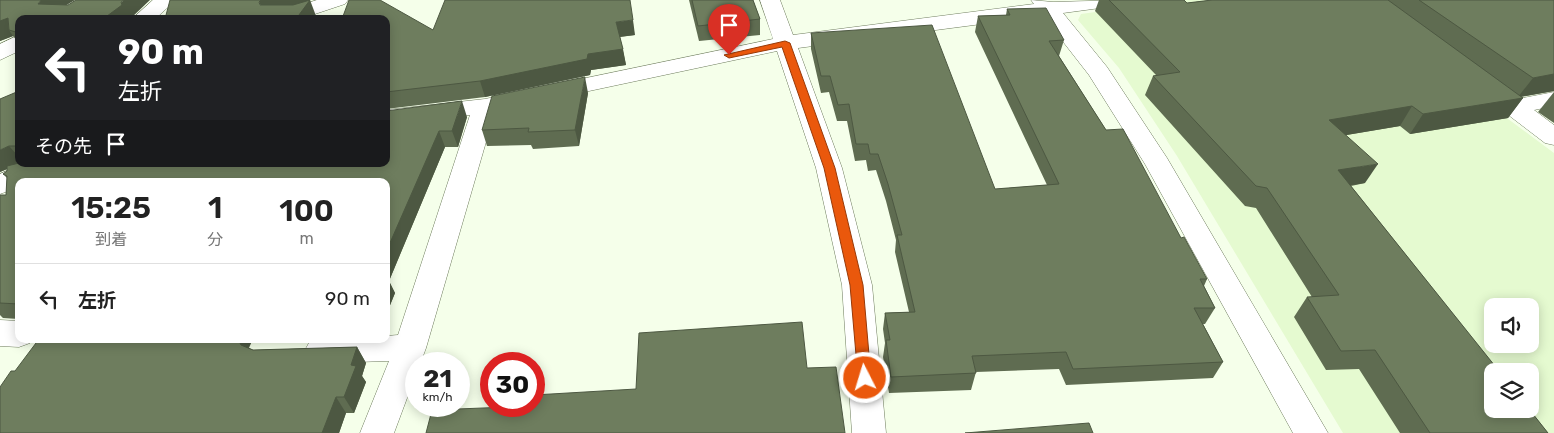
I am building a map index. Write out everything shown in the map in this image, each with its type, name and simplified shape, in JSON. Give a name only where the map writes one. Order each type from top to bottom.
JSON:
[{"type":"street","points":[[147,15],[166,0]]},
{"type":"street","points":[[291,15],[338,0]]},
{"type":"street","points":[[338,15],[358,0]]},
{"type":"street","points":[[770,0],[829,168],[857,285],[869,433]]},
{"type":"street","points":[[390,118],[485,106],[785,43],[1044,4],[1115,0]]},
{"type":"street","points":[[1044,4],[1099,72],[1158,164],[1311,433]]},
{"type":"street","points":[[0,53],[15,44]]},
{"type":"street","points":[[0,64],[15,62]]},
{"type":"street","points":[[1468,73],[1554,137]]},
{"type":"street","points":[[1515,107],[1554,99]]},
{"type":"street","points":[[377,433],[410,348],[485,106]]},
{"type":"street","points":[[0,185],[39,167]]},
{"type":"street","points":[[0,201],[15,201]]},
{"type":"street","points":[[0,333],[15,339]]},
{"type":"street","points":[[294,350],[410,348]]},
{"type":"shaded area","points":[[1183,0],[1347,0],[1554,153],[1554,433],[1343,433],[1177,156],[1119,68],[1078,20],[1081,14]]},
{"type":"building","points":[[0,0],[41,0],[38,4],[68,5],[76,0],[124,0],[121,2],[122,5],[108,15],[15,15],[15,32],[9,30],[8,18],[0,21]]},
{"type":"building","points":[[170,0],[261,0],[259,2],[260,5],[293,5],[310,0],[299,15],[166,15]]},
{"type":"building","points":[[349,0],[380,0],[433,30],[445,0],[630,0],[633,20],[616,22],[623,49],[588,54],[587,59],[480,81],[390,92],[390,15],[343,15]]},
{"type":"building","points":[[692,0],[753,0],[760,19],[698,26]]},
{"type":"building","points":[[1109,0],[1184,0],[1187,3],[1212,0],[1388,0],[1523,98],[1423,114],[1412,106],[1329,120],[1378,164],[1338,170],[1493,363],[1484,363],[1484,418],[1536,418],[1548,433],[1430,433],[1375,350],[1341,351],[1307,297],[1339,295],[1267,188],[1256,186],[1153,76],[1180,72]]},
{"type":"building","points":[[1419,0],[1554,0],[1554,74],[1533,78]]},
{"type":"building","points":[[1046,8],[1064,40],[1049,41],[1106,130],[1123,129],[1181,238],[1184,237],[1207,279],[1200,279],[1215,308],[1194,308],[1223,362],[1073,369],[1066,352],[972,356],[976,373],[891,377],[886,340],[890,340],[885,313],[915,312],[897,235],[902,235],[878,154],[870,154],[868,144],[856,144],[849,104],[838,105],[830,76],[821,76],[811,33],[932,25],[995,189],[1059,184],[978,16],[1010,15],[1007,9]]},
{"type":"building","points":[[585,77],[575,130],[528,132],[529,128],[482,130],[492,96]]},
{"type":"building","points":[[15,93],[15,146],[9,146],[0,150],[0,99]]},
{"type":"building","points":[[462,101],[452,131],[439,131],[390,243],[390,178],[15,178],[15,304],[0,303],[0,195],[6,195],[7,176],[3,174],[7,171],[7,166],[15,164],[15,167],[390,167],[390,110]]},
{"type":"building","points":[[802,322],[807,368],[836,367],[845,433],[426,433],[430,417],[470,417],[470,409],[480,408],[480,417],[545,417],[545,394],[636,389],[639,333]]},
{"type":"building","points":[[36,343],[240,343],[253,350],[357,347],[351,365],[356,366],[344,397],[336,397],[322,433],[0,433],[0,387],[11,371],[15,371]]},
{"type":"building","points":[[1089,423],[1093,433],[965,433]]},
{"type":"route","points":[[729,55],[785,43],[829,168],[857,285],[865,378]]}]
